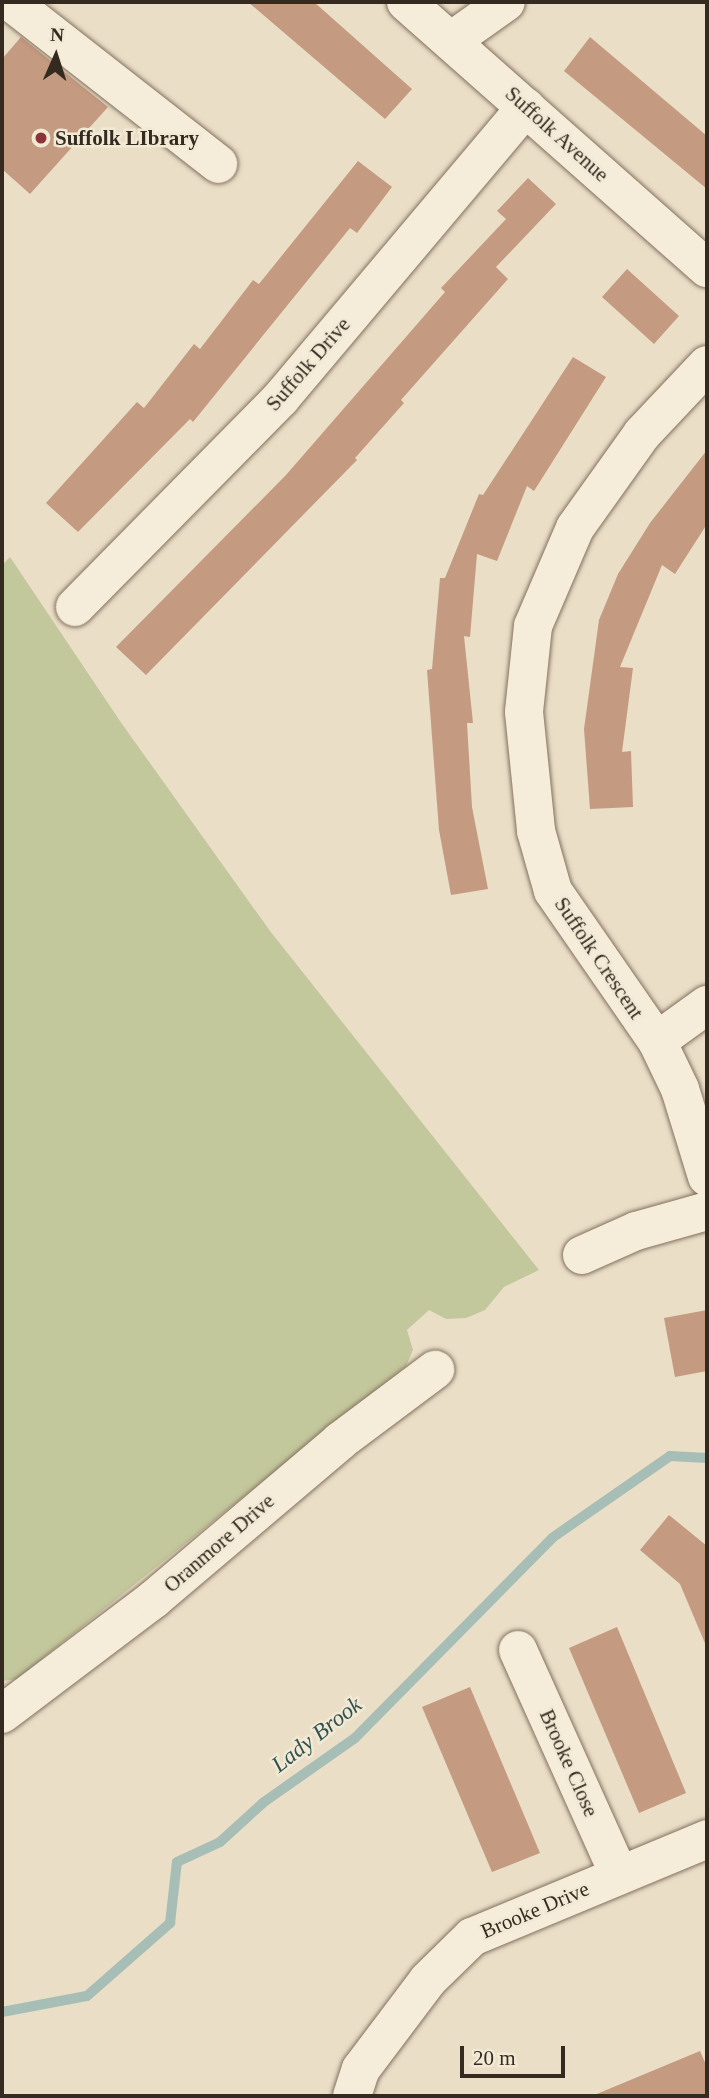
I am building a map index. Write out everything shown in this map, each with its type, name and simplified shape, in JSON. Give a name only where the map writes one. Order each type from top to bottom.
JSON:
[{"type":"street","points":[[11,2],[218,164]]},
{"type":"street","name":"Suffolk Avenue","points":[[406,2],[707,268]]},
{"type":"street","points":[[451,41],[506,2]]},
{"type":"street","name":"Suffolk Drive","points":[[75,607],[281,398],[526,107]]},
{"type":"street","name":"Suffolk Crescent","points":[[707,365],[642,433],[575,528],[533,626],[524,712],[536,831],[553,891],[657,1041],[680,1089],[707,1177]]},
{"type":"street","points":[[657,1041],[707,1005]]},
{"type":"street","points":[[582,1255],[636,1231],[707,1211]]},
{"type":"street","name":"Oranmore Drive","points":[[2,1714],[154,1599],[340,1441],[435,1370]]},
{"type":"street","name":"Brooke Close","points":[[518,1650],[619,1875]]},
{"type":"street","name":"Brooke Drive","points":[[352,2096],[360,2070],[428,1980],[472,1937],[707,1839]]},
{"type":"green space","points":[[10,557],[122,724],[270,931],[539,1270],[504,1287],[485,1310],[466,1318],[446,1319],[429,1310],[407,1330],[413,1350],[406,1366],[17,1679],[2,1681],[2,565]]},
{"type":"building","points":[[248,2],[314,2],[412,89],[385,119]]},
{"type":"building","name":"Suffolk LIbrary","points":[[21,37],[108,107],[30,194],[2,169],[2,59]]},
{"type":"building","points":[[590,37],[707,136],[707,189],[564,71]]},
{"type":"building","points":[[358,161],[392,187],[357,233],[350,228],[193,422],[190,419],[78,532],[46,503],[137,402],[144,408],[194,344],[200,349],[253,280],[259,284]]},
{"type":"building","points":[[528,178],[556,204],[496,267],[508,279],[401,400],[404,403],[355,458],[357,460],[146,675],[116,647],[286,475],[445,292],[441,288],[506,219],[497,211]]},
{"type":"building","points":[[627,269],[679,316],[654,344],[602,297]]},
{"type":"building","points":[[573,357],[606,377],[534,491],[527,486],[497,561],[477,554],[470,637],[464,636],[473,723],[467,723],[472,807],[488,889],[451,895],[439,830],[427,670],[432,669],[440,578],[445,578],[479,494],[483,495]]},
{"type":"building","points":[[707,450],[707,524],[675,574],[662,565],[620,667],[633,668],[622,752],[631,751],[633,807],[590,809],[584,729],[599,620],[618,574],[650,523]]},
{"type":"building","points":[[707,1310],[707,1371],[675,1377],[664,1318]]},
{"type":"building","points":[[669,1515],[707,1546],[707,1648],[680,1584],[640,1550]]},
{"type":"building","points":[[617,1627],[686,1793],[639,1813],[569,1648]]},
{"type":"building","points":[[470,1687],[540,1853],[492,1872],[422,1707]]},
{"type":"building","points":[[700,2051],[707,2067],[707,2096],[592,2096]]},
{"type":"waterway","name":"Lady Brook","points":[[2,2012],[87,1996],[170,1923],[177,1862],[220,1842],[264,1802],[355,1738],[552,1538],[670,1456],[707,1458]]},
{"type":"place","name":"Suffolk LIbrary","points":[[41,138]]}]
